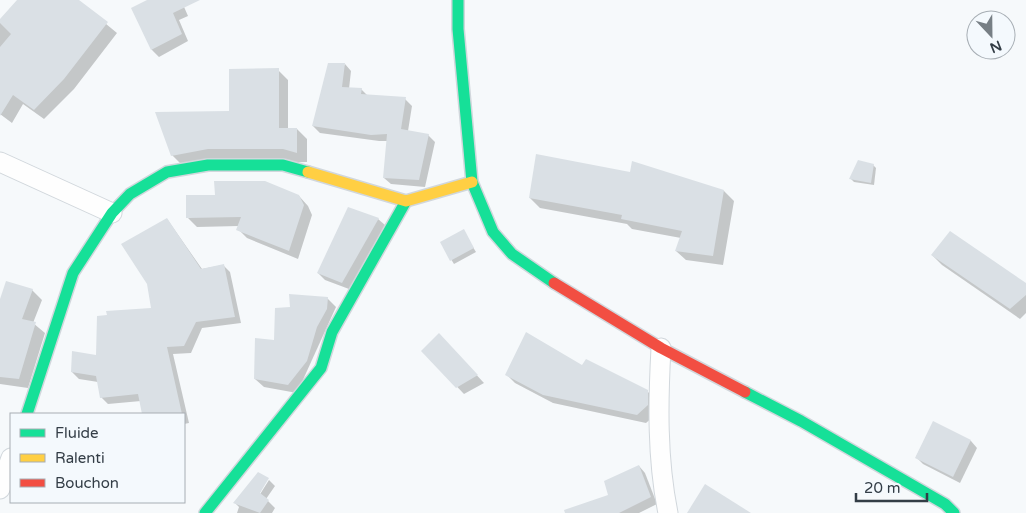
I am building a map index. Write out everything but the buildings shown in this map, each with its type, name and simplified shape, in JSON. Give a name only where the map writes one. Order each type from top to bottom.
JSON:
[{"type":"street","points":[[458,0],[458,29],[472,182],[493,232],[512,254],[566,290],[661,348],[802,421],[945,504],[954,513]]},
{"type":"street","points":[[0,162],[112,212]]},
{"type":"street","points":[[26,413],[73,273],[112,212],[130,194],[168,172],[208,165],[283,166],[406,201],[472,182]]},
{"type":"street","points":[[205,513],[321,368],[332,332],[406,201]]},
{"type":"street","points":[[661,348],[658,409],[664,493],[668,513]]},
{"type":"street","points":[[0,489],[10,461]]},
{"type":"traffic: fast","points":[[458,0],[458,29],[472,182],[493,232],[512,254],[554,283]]},
{"type":"traffic: fast","points":[[27,413],[73,273],[112,213],[130,194],[167,172],[208,165],[283,165],[308,172]]},
{"type":"traffic: fast","points":[[205,513],[321,368],[332,332],[406,201]]},
{"type":"traffic: fast","points":[[745,392],[801,421],[945,504],[954,513]]},
{"type":"traffic: slow","points":[[308,172],[406,201],[472,182]]},
{"type":"traffic: jam","points":[[554,283],[661,348],[745,392]]}]
